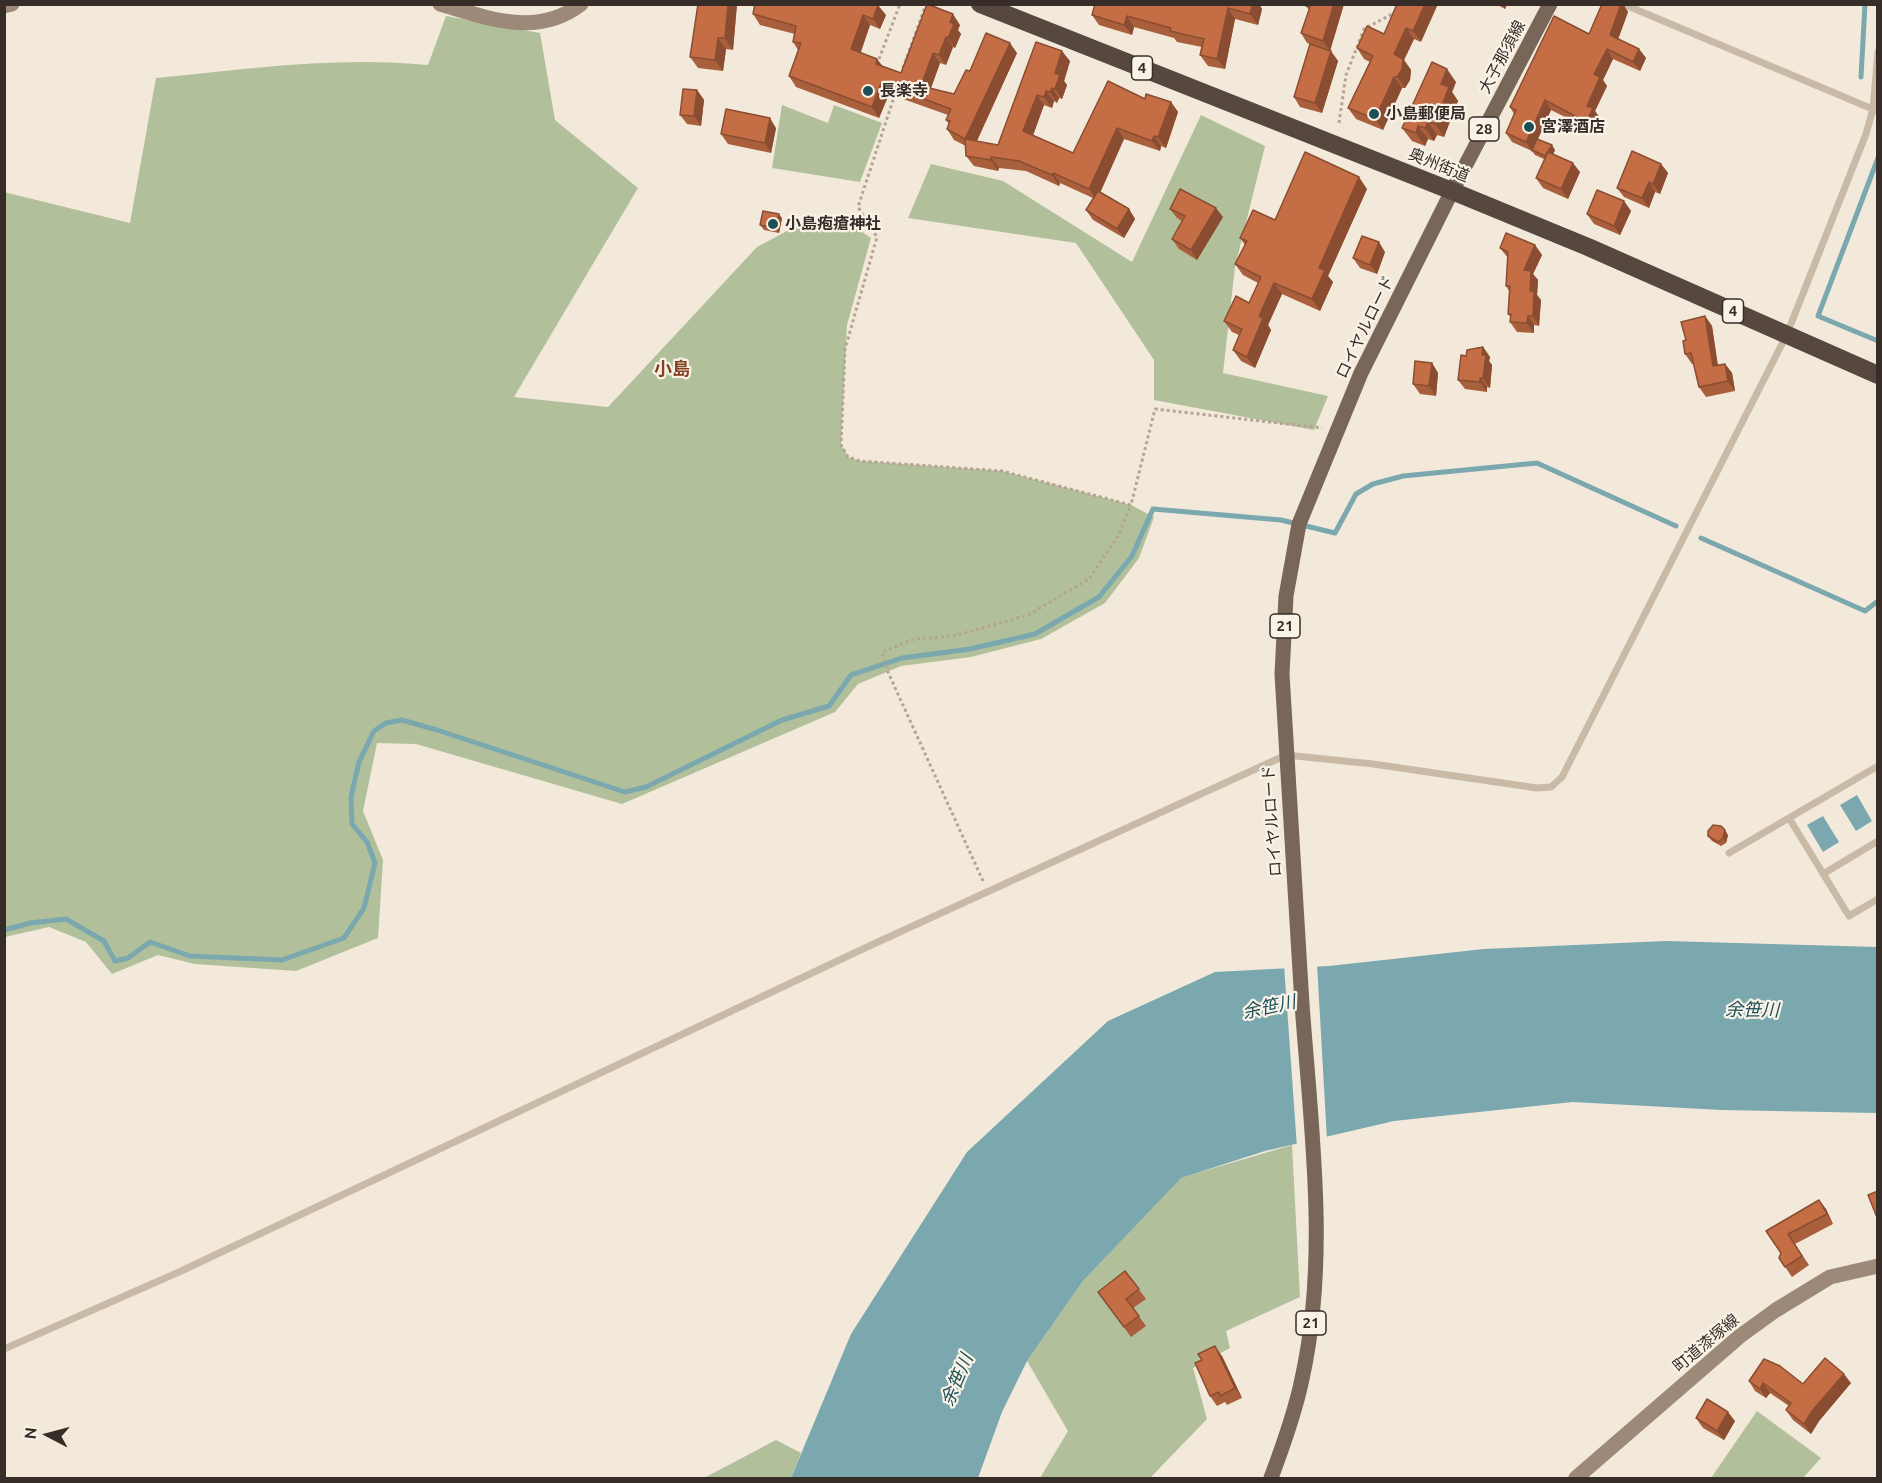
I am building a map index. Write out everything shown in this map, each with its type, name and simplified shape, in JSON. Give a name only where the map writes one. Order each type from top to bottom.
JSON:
[{"type":"highway","name":"奥州街道","points":[[980,4],[1452,190],[1878,375]]},
{"type":"main road","name":"大子那須線","points":[[1452,190],[1550,4]]},
{"type":"main road","name":"ロイヤルロード","points":[[1270,1479],[1290,1425],[1303,1378],[1311,1326],[1315,1261],[1313,1162],[1282,674],[1286,596],[1299,524],[1361,373],[1452,190]]},
{"type":"street","points":[[4,6],[12,4]]},
{"type":"street","points":[[440,4],[516,24],[543,23],[570,13],[581,4]]},
{"type":"street","name":"町道漆塚線","points":[[1576,1479],[1740,1336],[1776,1310],[1830,1277],[1878,1266]]},
{"type":"lane","points":[[1623,4],[1875,110]]},
{"type":"lane","points":[[4,1349],[179,1272],[471,1132],[1286,755],[1373,764],[1537,788],[1551,787],[1562,777],[1787,334],[1875,110],[1878,52]]},
{"type":"lane","points":[[1729,853],[1878,766]]},
{"type":"lane","points":[[1789,818],[1849,916],[1878,899]]},
{"type":"lane","points":[[1823,874],[1878,841]]},
{"type":"path","points":[[879,59],[900,4]]},
{"type":"path","points":[[900,78],[926,4]]},
{"type":"path","points":[[1339,123],[1346,75],[1364,29],[1399,10]]},
{"type":"path","points":[[896,89],[858,207],[877,237],[845,349],[841,444],[844,451],[848,457],[860,461],[1002,471],[1131,505]]},
{"type":"path","points":[[988,891],[887,669],[882,652],[914,639],[954,636],[1028,615],[1089,579],[1118,536],[1131,505],[1155,410],[1338,429]]},
{"type":"green space","points":[[446,16],[540,33],[555,120],[638,188],[514,397],[608,407],[757,247],[800,224],[843,219],[871,238],[847,325],[841,444],[848,457],[860,461],[1002,471],[1131,505],[1154,517],[1139,558],[1105,603],[1041,639],[971,657],[901,666],[858,684],[835,712],[622,804],[416,744],[377,743],[363,811],[383,860],[378,938],[296,971],[195,964],[158,955],[112,974],[86,942],[49,927],[5,937],[4,192],[130,223],[156,78],[326,63],[428,65]]},
{"type":"green space","points":[[782,105],[828,123],[834,105],[882,123],[860,182],[772,168]]},
{"type":"green space","points":[[1201,115],[1265,146],[1235,267],[1223,373],[1328,396],[1314,430],[1154,400],[1154,360],[1076,243],[908,218],[931,164],[1003,181],[1132,262]]},
{"type":"green space","points":[[1292,1145],[1300,1297],[1226,1331],[1230,1348],[1193,1368],[1207,1419],[1150,1478],[1040,1478],[1068,1431],[1027,1361],[1083,1281],[1180,1178]]},
{"type":"green space","points":[[1757,1411],[1821,1458],[1803,1478],[1711,1478]]},
{"type":"green space","points":[[776,1440],[801,1453],[791,1478],[704,1478]]},
{"type":"water","points":[[1857,795],[1872,821],[1856,831],[1840,805]]},
{"type":"water","points":[[1823,816],[1839,842],[1823,852],[1807,825]]},
{"type":"water","name":"余笹川","points":[[1666,941],[1877,947],[1877,1113],[1722,1110],[1573,1102],[1394,1121],[1265,1151],[1181,1178],[1083,1281],[1027,1361],[1002,1412],[978,1478],[791,1478],[851,1334],[967,1152],[1108,1021],[1215,972],[1329,966],[1484,949]]},
{"type":"pier","points":[[1317,964],[1327,1140],[1297,1147],[1284,965]]},
{"type":"building","points":[[698,4],[728,4],[725,38],[718,38],[715,60],[690,57]]},
{"type":"building","points":[[755,4],[878,5],[873,19],[863,15],[851,49],[877,59],[876,64],[901,73],[927,4],[953,14],[950,22],[954,24],[948,38],[946,37],[939,55],[933,53],[921,86],[954,94],[966,70],[970,71],[986,33],[1010,43],[965,139],[947,129],[950,121],[946,120],[951,109],[881,83],[872,107],[789,76],[801,43],[793,42],[796,26],[753,14]]},
{"type":"building","points":[[1095,4],[1253,4],[1250,14],[1228,8],[1217,59],[1200,55],[1204,39],[1170,31],[1171,28],[1127,16],[1124,25],[1092,15]]},
{"type":"building","points":[[1306,4],[1334,4],[1323,41],[1301,33],[1310,7]]},
{"type":"building","points":[[1397,4],[1425,4],[1413,31],[1406,28],[1394,54],[1403,59],[1402,69],[1397,77],[1394,77],[1375,119],[1348,108],[1373,56],[1357,48],[1367,26],[1384,34]]},
{"type":"building","points":[[1602,4],[1621,4],[1610,35],[1639,49],[1633,62],[1607,49],[1594,74],[1600,77],[1587,106],[1593,108],[1586,122],[1545,100],[1526,142],[1506,133],[1516,110],[1510,107],[1554,16],[1589,34]]},
{"type":"building","points":[[1036,42],[1062,51],[1055,73],[1060,75],[1055,89],[1052,88],[1050,92],[1046,91],[1044,97],[1037,95],[1023,131],[1073,153],[1108,81],[1145,99],[1146,94],[1171,102],[1158,137],[1154,136],[1152,141],[1117,128],[1089,189],[1019,161],[966,156],[965,139],[998,145]]},
{"type":"building","points":[[1310,44],[1331,51],[1315,103],[1294,97]]},
{"type":"building","points":[[1432,62],[1447,69],[1441,84],[1449,87],[1435,124],[1428,122],[1425,128],[1418,126],[1416,133],[1402,128]]},
{"type":"building","points":[[683,89],[697,90],[694,116],[680,115]]},
{"type":"building","points":[[726,109],[770,118],[765,143],[721,134]]},
{"type":"building","points":[[1537,139],[1552,145],[1545,156],[1532,150]]},
{"type":"building","points":[[1632,151],[1661,164],[1653,184],[1649,182],[1642,198],[1617,188]]},
{"type":"building","points":[[1305,152],[1359,177],[1319,268],[1325,270],[1312,299],[1274,283],[1259,316],[1263,318],[1247,357],[1233,350],[1242,329],[1224,321],[1236,296],[1249,303],[1261,277],[1235,264],[1247,241],[1240,238],[1253,210],[1275,220]]},
{"type":"building","points":[[1548,152],[1573,163],[1561,189],[1536,178]]},
{"type":"building","points":[[1180,189],[1216,208],[1191,250],[1172,239],[1185,216],[1170,209]]},
{"type":"building","points":[[1597,190],[1624,201],[1614,226],[1587,214]]},
{"type":"building","points":[[1098,191],[1129,209],[1117,229],[1086,210]]},
{"type":"building","points":[[763,211],[779,214],[776,228],[760,225]]},
{"type":"building","points":[[1506,233],[1535,245],[1524,270],[1531,271],[1530,291],[1534,291],[1533,316],[1528,316],[1527,323],[1510,322],[1511,314],[1508,314],[1510,286],[1506,286],[1508,252],[1500,248]]},
{"type":"building","points":[[1362,236],[1379,242],[1370,265],[1353,258]]},
{"type":"building","points":[[1705,316],[1713,366],[1725,364],[1728,381],[1699,387],[1691,353],[1685,354],[1683,341],[1686,340],[1681,322]]},
{"type":"building","points":[[1483,347],[1482,355],[1486,355],[1483,378],[1480,378],[1480,382],[1458,380],[1461,355],[1466,356],[1467,350]]},
{"type":"building","points":[[1415,361],[1432,363],[1429,386],[1413,384]]},
{"type":"building","points":[[1713,825],[1721,826],[1725,830],[1723,838],[1718,842],[1708,836],[1708,831]]},
{"type":"building","points":[[1878,1191],[1878,1220],[1868,1195]]},
{"type":"building","points":[[1819,1200],[1827,1214],[1788,1234],[1802,1256],[1785,1267],[1779,1258],[1781,1253],[1766,1231]]},
{"type":"building","points":[[1125,1271],[1139,1289],[1126,1299],[1139,1316],[1124,1327],[1098,1292]]},
{"type":"building","points":[[1215,1346],[1235,1388],[1220,1396],[1219,1392],[1210,1396],[1195,1363],[1202,1360],[1198,1354]]},
{"type":"building","points":[[1825,1358],[1844,1374],[1812,1411],[1804,1424],[1786,1410],[1791,1403],[1763,1383],[1760,1389],[1749,1381],[1764,1359],[1780,1366],[1803,1384]]},
{"type":"building","points":[[1707,1399],[1728,1412],[1717,1431],[1696,1418]]},
{"type":"waterway","points":[[1861,77],[1865,4]]},
{"type":"waterway","points":[[1878,158],[1818,316],[1878,341]]},
{"type":"waterway","points":[[4,930],[30,923],[66,919],[104,941],[115,961],[128,958],[150,942],[190,956],[282,960],[344,938],[364,908],[375,863],[367,842],[352,824],[351,797],[359,762],[374,731],[386,723],[402,720],[437,730],[625,792],[646,787],[782,720],[829,706],[851,675],[902,658],[970,649],[1035,634],[1099,597],[1132,556],[1153,509],[1281,520],[1335,533],[1356,494],[1373,484],[1403,476],[1537,463],[1676,526]]},
{"type":"waterway","points":[[1701,538],[1865,611],[1878,601]]},
{"type":"place","name":"長楽寺","points":[[868,91]]},
{"type":"place","name":"小島郵便局","points":[[1374,114]]},
{"type":"place","name":"宮澤酒店","points":[[1529,127]]},
{"type":"place","name":"小島疱瘡神社","points":[[773,224]]},
{"type":"district","name":"小島","points":[[672,369]]}]
